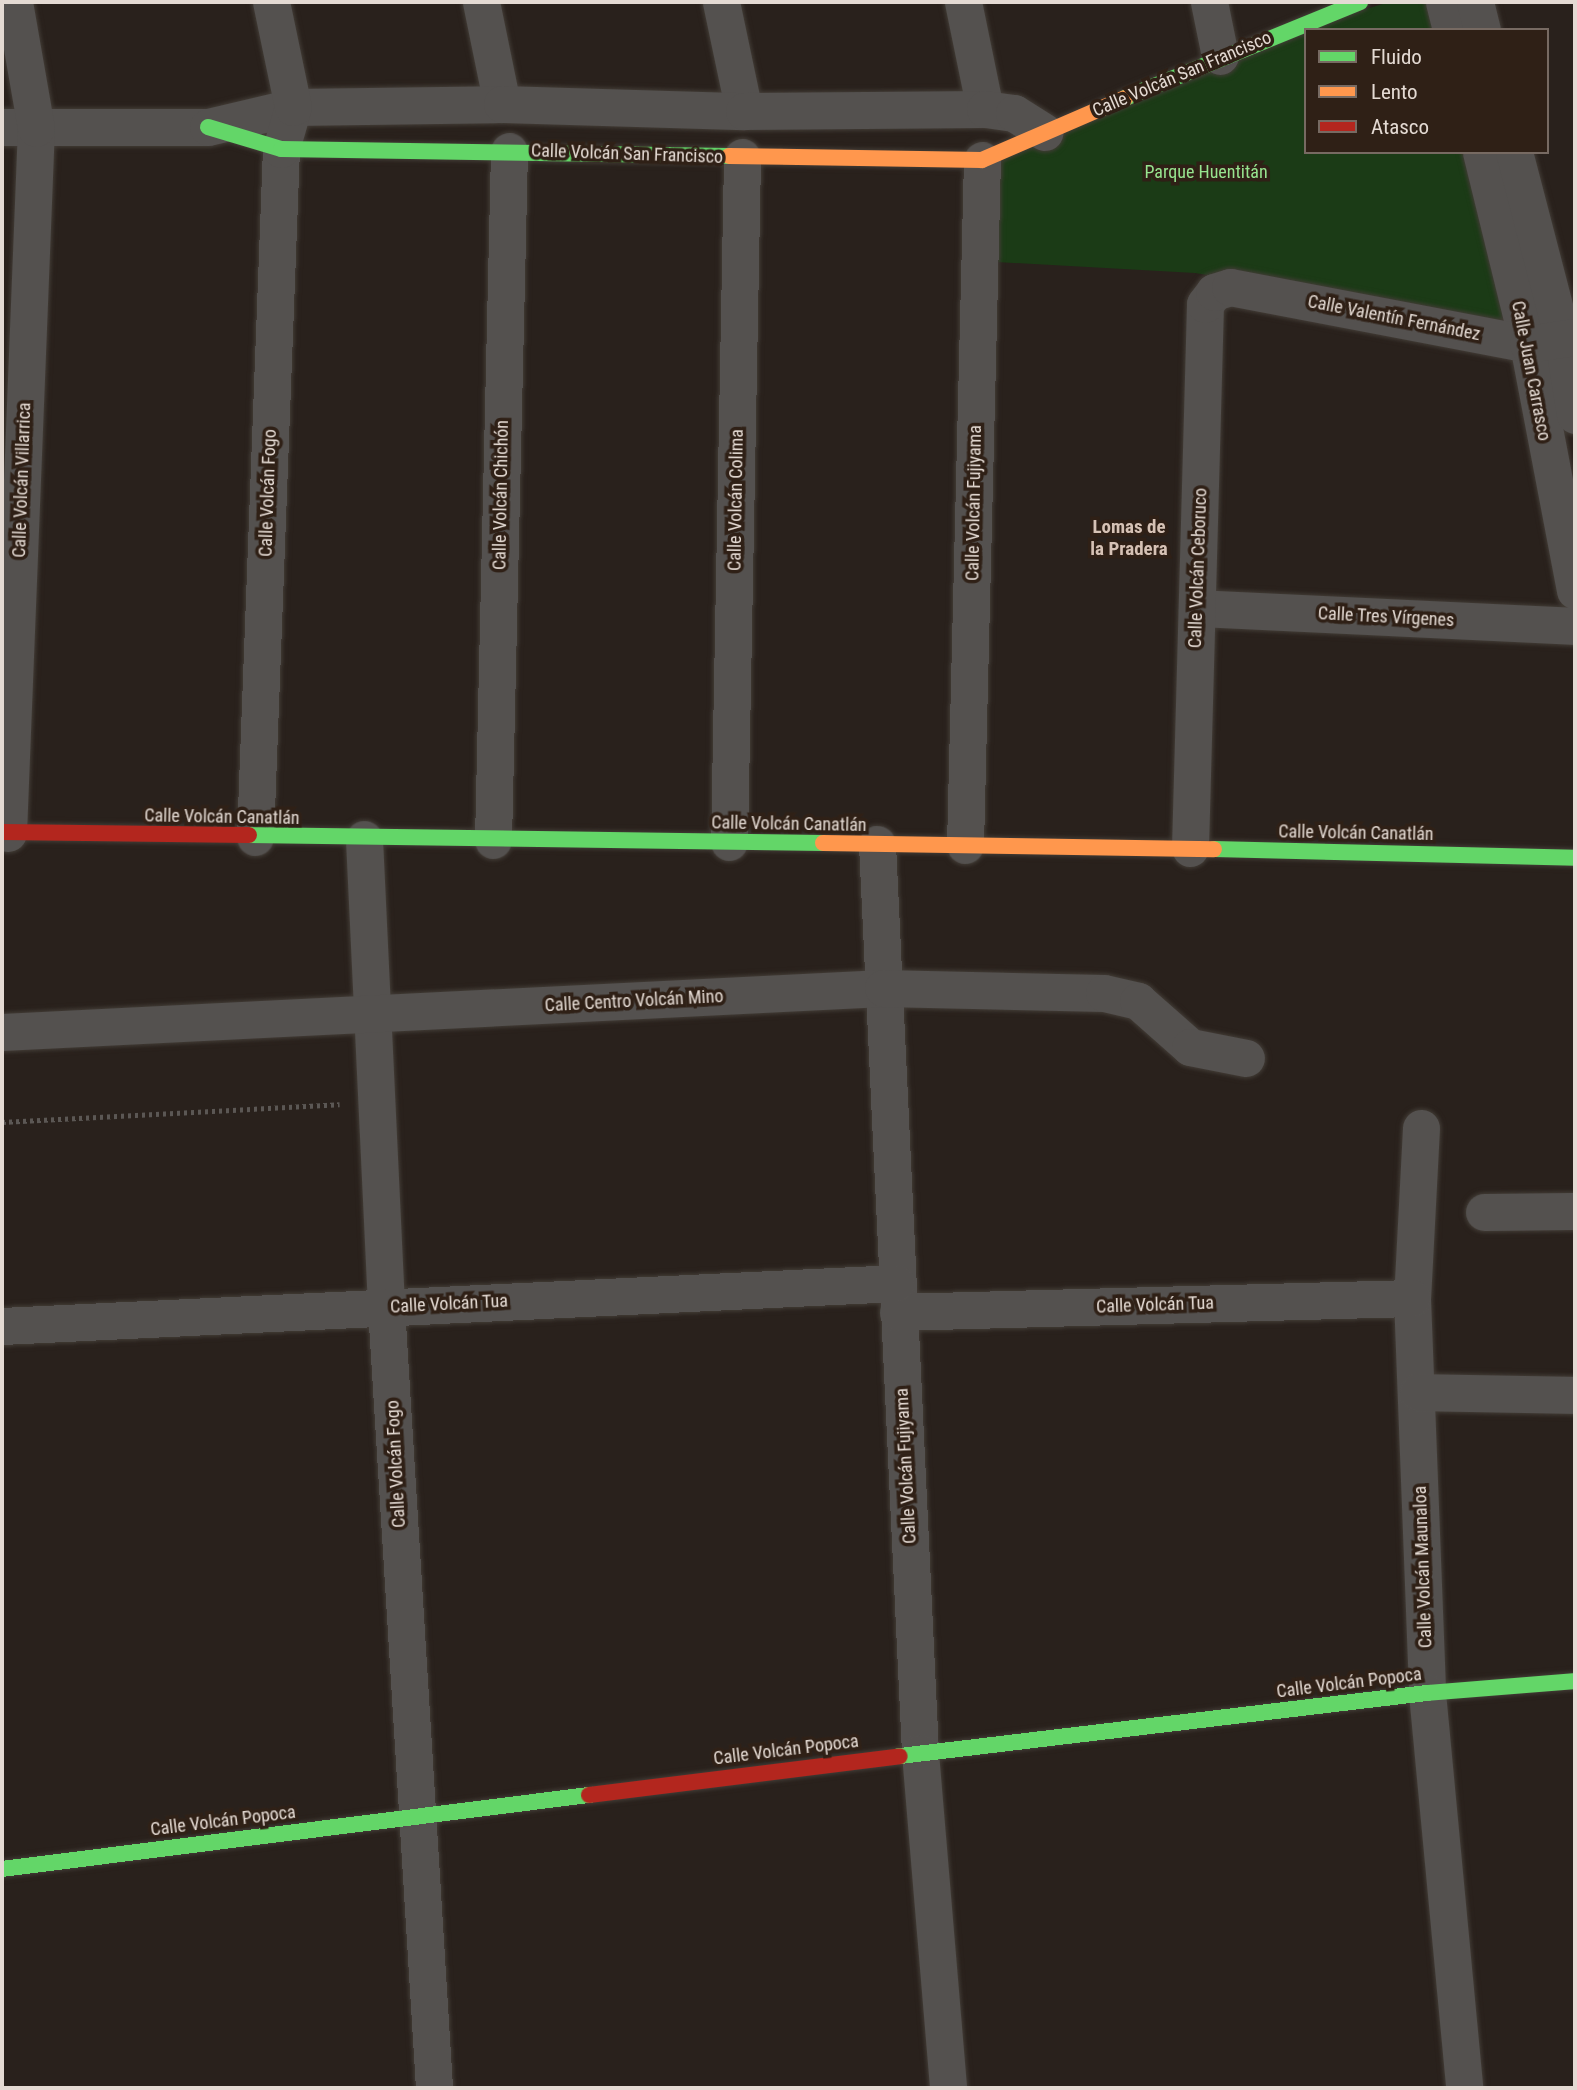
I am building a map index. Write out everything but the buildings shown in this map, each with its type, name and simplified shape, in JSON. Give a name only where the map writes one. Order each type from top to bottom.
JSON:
[{"type":"street","name":"Calle Volcán Villarrica","points":[[5,832],[19,127],[14,2]]},
{"type":"street","points":[[271,2],[293,107]]},
{"type":"street","points":[[481,2],[502,104]]},
{"type":"street","points":[[721,2],[744,111]]},
{"type":"street","points":[[963,2],[985,109]]},
{"type":"street","points":[[1209,2],[1220,56]]},
{"type":"street","name":"Calle Volcán San Francisco","points":[[208,127],[281,149],[509,150],[982,160],[1220,56],[1360,2]]},
{"type":"street","points":[[1444,2],[1450,28]]},
{"type":"street","points":[[1475,2],[1482,28]]},
{"type":"street","name":"Calle Volcán San Francisco","points":[[19,127],[208,127],[293,107],[502,104],[744,111],[985,109],[1014,113],[1044,132]]},
{"type":"street","name":"Calle Volcán Fogo","points":[[256,837],[281,149],[293,107]]},
{"type":"street","name":"Calle Volcán Chichón","points":[[493,840],[509,150]]},
{"type":"street","name":"Calle Juan Carrasco","points":[[1482,154],[1555,340],[1575,591]]},
{"type":"street","name":"Calle Juan Carrasco","points":[[1514,154],[1555,340],[1575,415]]},
{"type":"street","name":"Calle Volcán Colima","points":[[729,842],[742,157]]},
{"type":"street","name":"Calle Volcán Fujiyama","points":[[965,845],[982,160]]},
{"type":"street","name":"Calle Valentín Fernández","points":[[1214,292],[1230,287],[1555,340]]},
{"type":"street","name":"Calle Volcán Ceboruco","points":[[1190,848],[1205,304],[1214,292]]},
{"type":"street","name":"Calle Tres Vírgenes","points":[[1197,608],[1575,626]]},
{"type":"street","name":"Calle Volcán Canatlán","points":[[5,832],[364,839],[1190,848],[1575,858]]},
{"type":"street","name":"Calle Volcán Fogo","points":[[364,839],[386,1307],[434,2088]]},
{"type":"street","name":"Calle Volcán Fujiyama","points":[[877,844],[920,1753],[948,2088]]},
{"type":"street","name":"Calle Centro Volcán Mino","points":[[2,1032],[883,988],[1104,993],[1138,1001],[1189,1046],[1215,1056],[1246,1058]]},
{"type":"street","name":"Calle Volcán Maunaloa","points":[[1421,1128],[1412,1298],[1418,1392],[1427,1693],[1464,2088]]},
{"type":"street","points":[[1485,1212],[1575,1211]]},
{"type":"street","name":"Calle Volcán Tua","points":[[2,1326],[386,1307],[897,1298],[1412,1298]]},
{"type":"street","points":[[1418,1392],[1575,1395]]},
{"type":"street","name":"Calle Volcán Popoca","points":[[2,1869],[920,1753],[1427,1693],[1575,1681]]},
{"type":"path","points":[[2,1122],[377,1102]]},
{"type":"green space","name":"Parque Huentitán","points":[[1389,2],[1440,2],[1445,28],[1305,28]]},
{"type":"green space","name":"Parque Huentitán","points":[[1304,28],[1304,154],[1471,154],[1506,324],[1195,273],[978,261],[980,154],[1215,56]]},
{"type":"traffic: fast","points":[[1125,98],[1360,2]]},
{"type":"traffic: fast","points":[[208,127],[281,149],[729,156]]},
{"type":"traffic: fast","points":[[249,835],[823,843]]},
{"type":"traffic: fast","points":[[1214,849],[1575,858]]},
{"type":"traffic: fast","points":[[900,1756],[1427,1693],[1575,1681]]},
{"type":"traffic: fast","points":[[2,1869],[589,1795]]},
{"type":"traffic: slow","points":[[729,156],[982,160],[1125,98]]},
{"type":"traffic: slow","points":[[823,843],[1214,849]]},
{"type":"traffic: jam","points":[[2,832],[249,835]]},
{"type":"traffic: jam","points":[[589,1795],[900,1756]]},
{"type":"district","name":"Lomas de la Pradera","points":[[1129,538]]}]
